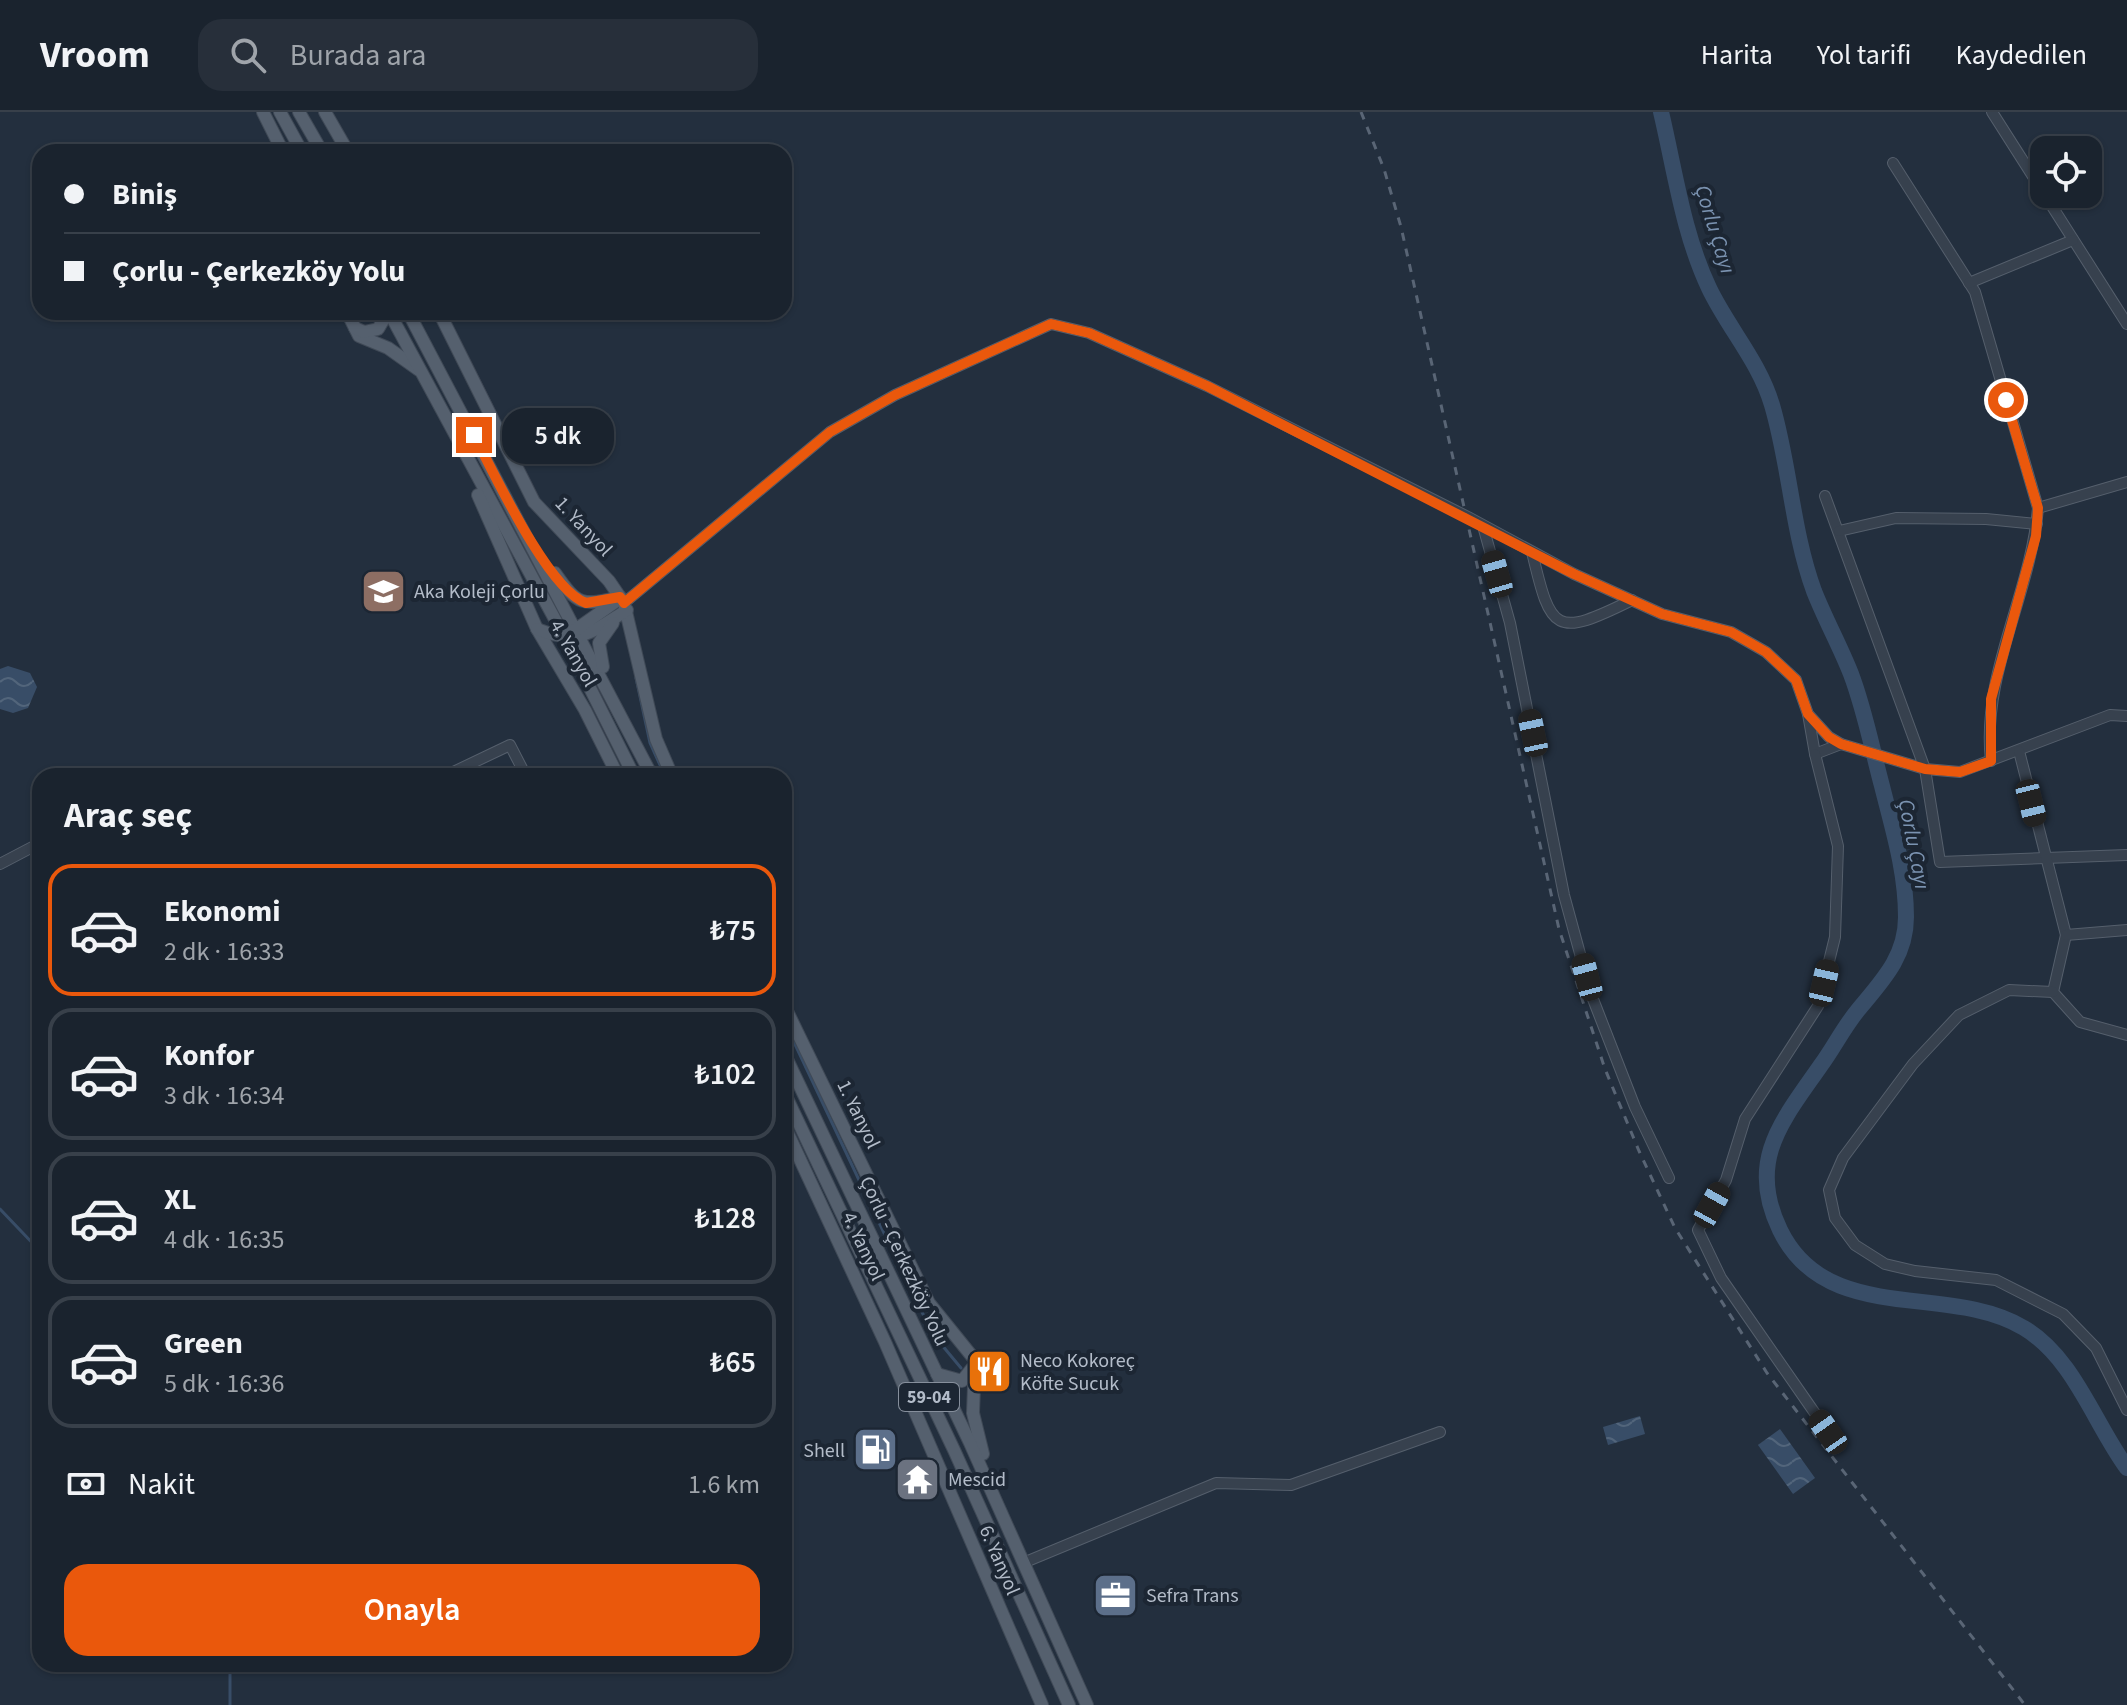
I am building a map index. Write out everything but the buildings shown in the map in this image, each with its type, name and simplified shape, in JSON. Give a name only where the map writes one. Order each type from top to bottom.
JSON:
[{"type":"main road","points":[[263,112],[279,144]]},
{"type":"main road","points":[[280,112],[298,144]]},
{"type":"main road","points":[[299,112],[317,144]]},
{"type":"main road","points":[[325,112],[343,144]]},
{"type":"main road","points":[[350,320],[359,336],[388,348],[420,371]]},
{"type":"main road","points":[[352,326],[364,332],[378,329],[384,320]]},
{"type":"main road","points":[[393,320],[565,638],[630,768]]},
{"type":"main road","points":[[412,320],[580,633],[648,768]]},
{"type":"main road","name":"1. Yanyol","points":[[443,320],[534,502],[624,603],[656,739],[669,768]]},
{"type":"main road","name":"4. Yanyol","points":[[466,458],[478,494],[537,629],[585,710],[614,768]]},
{"type":"main road","points":[[534,550],[577,600],[592,605],[624,603]]},
{"type":"main road","points":[[537,629],[565,638],[580,633],[624,603]]},
{"type":"main road","points":[[608,690],[599,643],[624,603]]},
{"type":"main road","points":[[577,664],[579,694],[585,710]]},
{"type":"main road","name":"1. Yanyol","points":[[792,1021],[929,1303],[975,1360]]},
{"type":"main road","name":"Çorlu - Çerkezköy Yolu","points":[[792,1070],[1003,1518],[1087,1705]]},
{"type":"main road","name":"Çorlu - Çerkezköy Yolu","points":[[792,1109],[1069,1705]]},
{"type":"main road","name":"4. Yanyol","points":[[792,1142],[885,1342]]},
{"type":"main road","points":[[862,1256],[885,1342]]},
{"type":"main road","name":"6. Yanyol","points":[[885,1342],[1042,1705]]},
{"type":"main road","points":[[936,1374],[962,1381],[971,1374],[975,1360]]},
{"type":"main road","points":[[975,1360],[974,1428],[997,1489],[1003,1518]]},
{"type":"street","points":[[1992,112],[2127,324]]},
{"type":"street","points":[[1893,163],[1969,283],[2037,516],[1991,699],[1991,761]]},
{"type":"street","points":[[1969,283],[2073,240]]},
{"type":"street","points":[[624,603],[830,432],[895,395],[1051,324],[1089,333],[1207,386],[1532,552],[1662,614],[1731,632],[1766,652],[1796,680],[1808,714],[1838,846],[1835,937],[1818,1006],[1745,1119],[1726,1180],[1698,1230],[1721,1278],[1828,1432]]},
{"type":"street","points":[[1839,531],[1896,518],[2023,523],[2127,482]]},
{"type":"street","points":[[1825,496],[1925,769],[1940,862],[2127,855]]},
{"type":"street","points":[[1483,526],[1510,623],[1564,895],[1591,994],[1635,1107],[1669,1178]]},
{"type":"street","points":[[1532,552],[1545,607],[1557,620],[1577,624],[1632,600]]},
{"type":"street","points":[[1808,714],[1829,737],[1841,744],[1925,769],[1960,772],[2110,715],[2127,716]]},
{"type":"street","points":[[1815,754],[1841,744]]},
{"type":"street","points":[[462,768],[510,745],[522,768]]},
{"type":"street","points":[[2019,751],[2066,935],[2053,992]]},
{"type":"street","points":[[0,864],[32,847]]},
{"type":"street","points":[[2066,935],[2127,930]]},
{"type":"street","points":[[2127,1035],[2080,1022],[2053,992],[2009,990],[1959,1015],[1904,1076],[1843,1158],[1829,1190],[1835,1218],[1855,1245],[1885,1264],[1915,1271],[1996,1280],[2063,1314],[2096,1348],[2127,1410]]},
{"type":"street","points":[[1023,1563],[1216,1483],[1291,1485],[1440,1432]]},
{"type":"water","points":[[8,666],[30,673],[37,687],[28,708],[13,713],[0,709],[0,669]]},
{"type":"water","points":[[1640,1416],[1645,1434],[1608,1445],[1603,1427]]},
{"type":"water","points":[[1780,1429],[1815,1478],[1793,1494],[1758,1445]]},
{"type":"waterway","name":"Çorlu Çayı","points":[[1661,112],[1692,246],[1709,288],[1751,359],[1772,405],[1807,568],[1860,702],[1904,883],[1906,917],[1902,944],[1891,968],[1848,1023],[1782,1123],[1768,1162],[1770,1205],[1780,1230],[1801,1260],[1827,1280],[1858,1292],[1994,1315],[2024,1328],[2057,1356],[2127,1468]]},
{"type":"waterway","points":[[636,678],[650,743],[661,768]]},
{"type":"waterway","points":[[792,1038],[917,1303],[936,1338],[961,1368]]},
{"type":"waterway","points":[[0,1209],[32,1243]]},
{"type":"waterway","points":[[230,1672],[230,1705]]},
{"type":"railway","points":[[1361,112],[1384,169],[1401,227],[1559,929],[1605,1069],[1639,1151],[1675,1228],[1767,1373],[2025,1705]]},
{"type":"place","name":"Aka Koleji Çorlu","points":[[383,591]]},
{"type":"place","name":"Neco Kokoreç Köfte Sucuk","points":[[989,1372]]},
{"type":"place","name":"Shell","points":[[876,1450]]},
{"type":"place","name":"Mescid","points":[[917,1479]]},
{"type":"place","name":"Sefra Trans","points":[[1115,1595]]},
{"type":"route","points":[[474,435],[534,550],[566,589],[577,600],[592,605],[620,597],[624,603],[663,569],[711,534],[830,432],[895,395],[1051,324],[1089,333],[1207,386],[1468,517],[1574,574],[1662,614],[1731,632],[1766,652],[1796,680],[1808,714],[1829,737],[1841,744],[1925,769],[1960,772],[1991,761],[1991,699],[2036,536],[2038,508],[2006,400]]}]
